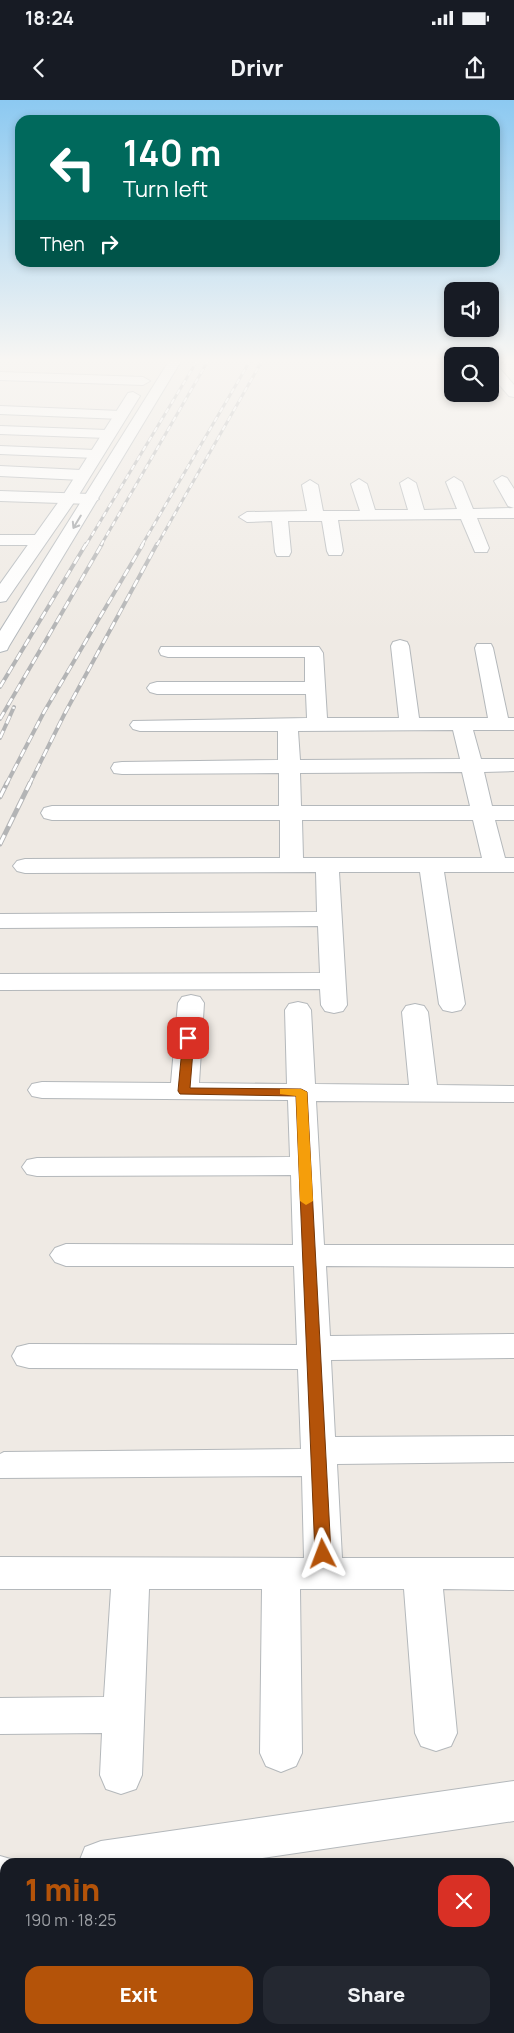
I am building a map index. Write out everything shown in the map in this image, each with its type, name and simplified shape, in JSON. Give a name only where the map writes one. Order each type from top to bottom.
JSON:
[{"type":"street","points":[[28,451],[94,454]]},
{"type":"street","points":[[0,597],[6,578],[38,540],[68,498],[96,451]]},
{"type":"street","points":[[0,646],[120,451]]},
{"type":"street","points":[[0,471],[81,475]]},
{"type":"street","points":[[502,481],[514,503]]},
{"type":"street","points":[[454,482],[481,548]]},
{"type":"street","points":[[408,483],[417,514]]},
{"type":"street","points":[[359,484],[368,515]]},
{"type":"street","points":[[310,485],[336,552]]},
{"type":"street","points":[[0,496],[91,499]]},
{"type":"street","points":[[247,517],[514,513]]},
{"type":"street","points":[[279,516],[283,552]]},
{"type":"street","points":[[0,540],[38,540]]},
{"type":"street","points":[[6,578],[44,577]]},
{"type":"street","points":[[400,646],[410,725]]},
{"type":"street","points":[[140,726],[506,724],[484,648]]},
{"type":"street","points":[[168,651],[308,650],[314,653],[317,725]]},
{"type":"street","points":[[157,688],[315,688]]},
{"type":"street","points":[[288,725],[292,866]]},
{"type":"street","points":[[25,866],[326,867],[505,865],[484,813],[462,725]]},
{"type":"street","points":[[122,768],[514,765]]},
{"type":"street","points":[[52,813],[514,813]]},
{"type":"street","points":[[431,866],[452,1004]]},
{"type":"street","points":[[0,982],[333,993],[326,867]]},
{"type":"street","points":[[0,921],[328,919]]},
{"type":"street","points":[[184,1091],[191,1003]]},
{"type":"street","points":[[298,1010],[324,1572]]},
{"type":"street","points":[[415,1012],[424,1093]]},
{"type":"street","points":[[42,1090],[514,1094]]},
{"type":"street","points":[[37,1167],[305,1166]]},
{"type":"street","points":[[66,1255],[514,1256]]},
{"type":"street","points":[[29,1356],[314,1353],[514,1346]]},
{"type":"street","points":[[4,1466],[514,1449]]},
{"type":"street","points":[[0,1573],[324,1572],[514,1574]]},
{"type":"street","points":[[121,1775],[131,1573]]},
{"type":"street","points":[[281,1573],[281,1753]]},
{"type":"street","points":[[422,1573],[436,1733]]},
{"type":"street","points":[[0,1716],[123,1715]]},
{"type":"street","points":[[128,1858],[514,1801]]},
{"type":"railway","points":[[86,545],[143,451]]},
{"type":"railway","points":[[101,545],[156,451]]},
{"type":"railway","points":[[142,545],[197,451]]},
{"type":"railway","points":[[157,545],[211,451]]},
{"type":"railway","points":[[0,687],[86,544]]},
{"type":"railway","points":[[0,719],[102,544]]},
{"type":"railway","points":[[6,785],[44,712],[143,544]]},
{"type":"railway","points":[[30,783],[65,713],[157,544]]},
{"type":"railway","points":[[0,738],[14,707]]},
{"type":"railway","points":[[0,844],[30,783]]},
{"type":"railway","points":[[0,797],[6,785]]},
{"type":"slow traffic","points":[[284,1092],[301,1092],[306,1201]]},
{"type":"route","points":[[188,1038],[184,1091],[301,1092],[323,1554]]}]
